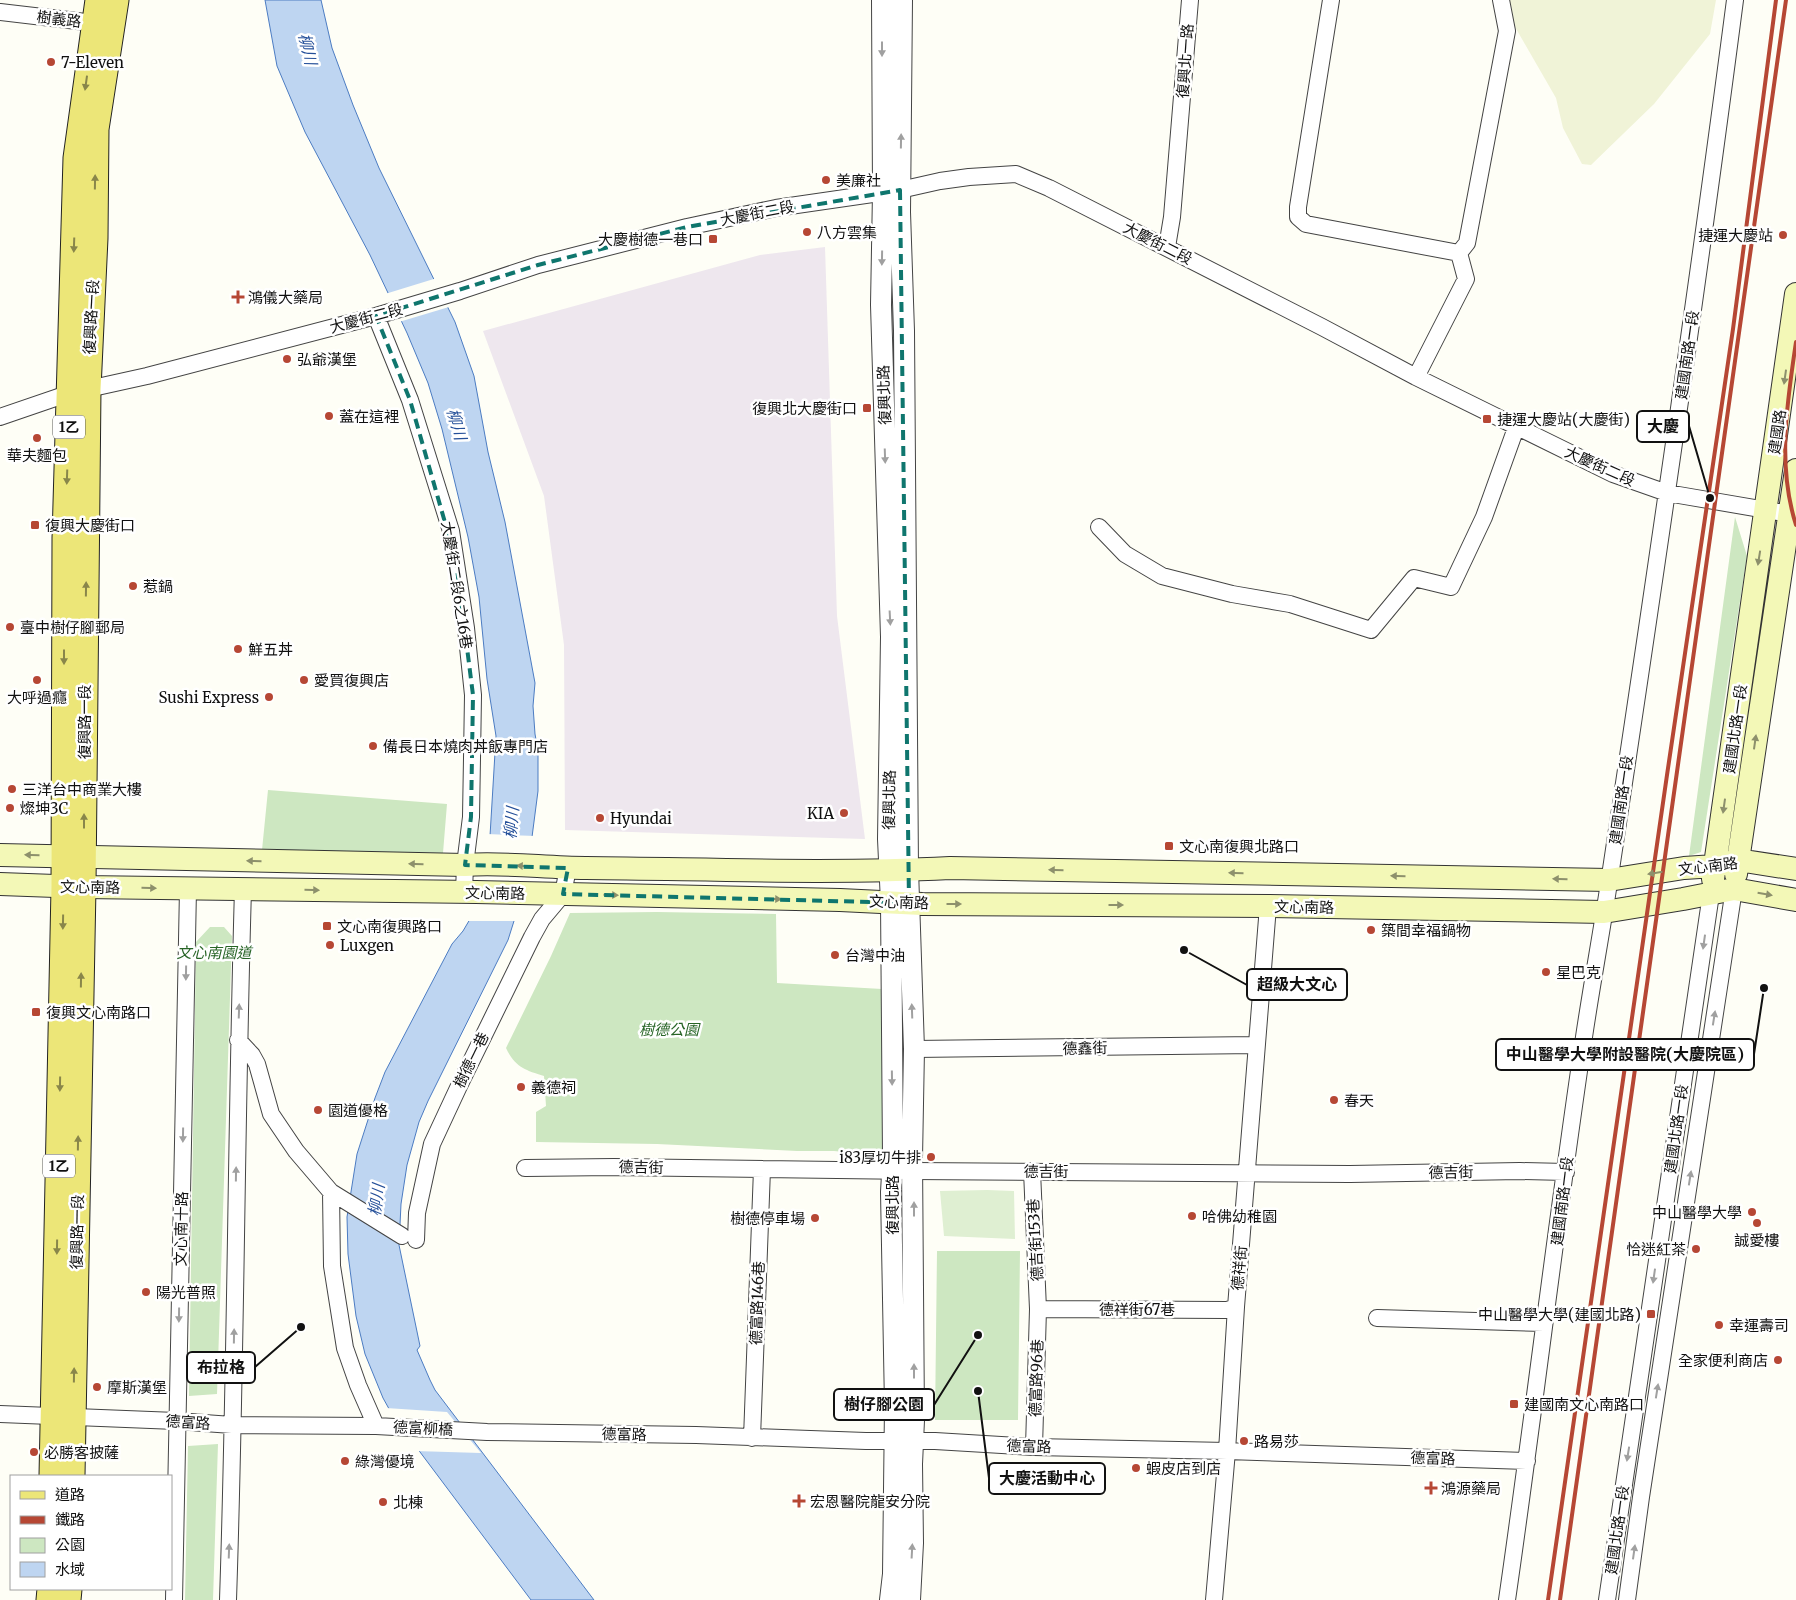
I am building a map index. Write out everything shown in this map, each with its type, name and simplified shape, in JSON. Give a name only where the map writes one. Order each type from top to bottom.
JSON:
[{"type":"main road","name":"復興路一段","points":[[72,1475],[64,1416],[74,887],[64,538],[79,391],[76,158],[106,8]]},
{"type":"main road","name":"建國路","points":[[1766,510],[1796,294]]},
{"type":"main road","name":"建國路","points":[[1793,515],[1796,470]]},
{"type":"main road","name":"建國北路一段","points":[[1711,894],[1766,510]]},
{"type":"main road","name":"建國北路一段","points":[[1734,889],[1793,515]]},
{"type":"main road","name":"文心南路","points":[[0,855],[472,864],[568,868],[841,870],[950,868],[1609,880],[1684,868],[1715,866],[1738,860],[1796,870]]},
{"type":"main road","name":"文心南路","points":[[0,884],[74,887],[470,892],[900,902],[1604,912],[1734,889],[1796,900]]},
{"type":"main road","name":"復興路一段","points":[[52,1475],[64,1416]]},
{"type":"street","name":"復興北路","points":[[882,0],[891,191],[904,330],[904,578],[898,869],[914,1050],[913,1171],[904,1441],[890,1600]]},
{"type":"street","name":"復興北路","points":[[891,191],[902,0]]},
{"type":"street","name":"復興北一路","points":[[1167,247],[1172,218],[1190,0]]},
{"type":"street","points":[[1331,0],[1298,207],[1298,217],[1306,224],[1459,253]]},
{"type":"street","points":[[1459,253],[1467,243],[1507,31],[1500,0]]},
{"type":"street","name":"建國南路一段","points":[[1507,1600],[1584,1038],[1667,493],[1735,0]]},
{"type":"street","name":"樹義路","points":[[0,12],[106,8]]},
{"type":"street","name":"大慶街二段","points":[[0,417],[79,391],[147,376],[379,314],[448,295],[538,266],[686,227],[776,208],[891,191],[940,181],[1016,174],[1041,184],[1167,247],[1416,377],[1517,425],[1613,474],[1667,493],[1793,515]]},
{"type":"street","points":[[1416,377],[1466,279],[1459,253]]},
{"type":"street","name":"大慶街二段6之16巷","points":[[379,314],[410,400],[450,532],[456,561],[473,695],[472,864],[470,892]]},
{"type":"street","points":[[1099,527],[1125,554],[1162,576],[1232,594],[1290,604],[1370,630],[1414,578],[1450,587],[1484,517],[1517,425]]},
{"type":"street","points":[[562,894],[568,868]]},
{"type":"street","name":"文心南十路","points":[[174,1600],[176,1421],[188,889]]},
{"type":"street","points":[[228,1600],[238,1040],[243,889]]},
{"type":"street","name":"建國北路一段","points":[[1627,1600],[1734,889]]},
{"type":"street","name":"樹德一巷","points":[[336,1196],[409,1238],[417,1213],[432,1144],[458,1086],[532,937],[542,919],[562,894]]},
{"type":"street","name":"建國北路一段","points":[[1607,1600],[1711,894]]},
{"type":"street","name":"復興北路","points":[[900,902],[891,1192],[904,1441],[912,1544],[910,1600]]},
{"type":"street","name":"德祥街","points":[[1214,1600],[1268,906]]},
{"type":"street","points":[[238,1040],[252,1055],[257,1064],[271,1114],[291,1144],[336,1196],[332,1266],[345,1348],[358,1385],[376,1426]]},
{"type":"street","name":"德鑫街","points":[[914,1050],[1257,1046]]},
{"type":"street","name":"德吉街","points":[[525,1168],[1350,1174],[1566,1172]]},
{"type":"street","name":"德富路146巷","points":[[752,1438],[762,1169]]},
{"type":"street","name":"德吉街153巷","points":[[1032,1171],[1038,1309]]},
{"type":"street","name":"德祥街67巷","points":[[1038,1309],[1228,1310],[1236,1307]]},
{"type":"street","name":"德富路96巷","points":[[1034,1447],[1038,1309]]},
{"type":"street","points":[[1377,1318],[1544,1323]]},
{"type":"street","name":"德富路","points":[[0,1414],[232,1425],[376,1426]]},
{"type":"street","name":"德富柳橋","points":[[376,1426],[470,1431]]},
{"type":"street","name":"德富路","points":[[470,1431],[696,1435],[1527,1461]]},
{"type":"highlighted area","points":[[900,190],[909,903],[563,894],[568,868],[465,865],[471,817],[473,695],[456,561],[410,400],[376,316],[538,265],[687,227]]},
{"type":"shaded area","points":[[825,247],[837,616],[865,839],[565,830],[564,645],[544,496],[483,331],[760,255]]},
{"type":"green space","points":[[1505,0],[1716,0],[1710,34],[1654,104],[1591,165],[1582,164],[1563,128],[1556,98],[1503,6]]},
{"type":"green space","points":[[1735,517],[1747,556],[1701,852],[1689,856]]},
{"type":"green space","points":[[268,790],[447,804],[443,853],[262,850]]},
{"type":"green space","name":"樹德公園","points":[[570,913],[776,914],[777,983],[882,989],[883,1152],[874,1155],[834,1151],[657,1144],[536,1142],[536,1112],[546,1106],[544,1076],[521,1067],[513,1060],[506,1048]]},
{"type":"green space","name":"文心南園道","points":[[210,927],[224,927],[232,936],[217,1394],[189,1396],[196,942]]},
{"type":"green space","points":[[940,1191],[1014,1191],[1015,1239],[944,1236]]},
{"type":"green space","points":[[937,1251],[1020,1251],[1018,1420],[935,1420]]},
{"type":"green space","points":[[218,1444],[213,1600],[185,1600],[188,1446]]},
{"type":"water","name":"柳川","points":[[265,0],[321,0],[332,48],[379,168],[455,322],[474,376],[488,452],[505,522],[535,683],[533,706],[538,751],[538,791],[526,883],[508,940],[419,1122],[407,1165],[401,1204],[399,1245],[420,1346],[417,1350],[435,1390],[594,1600],[531,1600],[393,1416],[383,1398],[365,1354],[356,1316],[348,1254],[347,1217],[357,1154],[385,1072],[452,944],[463,931],[483,897],[490,836],[496,736],[487,679],[479,597],[468,537],[442,429],[428,383],[407,333],[370,255],[305,132],[277,66]]},
{"type":"pier","points":[[437,278],[449,307],[399,322],[385,294]]},
{"type":"pier","points":[[487,834],[535,836],[528,884],[517,921],[466,921],[481,896]]},
{"type":"pier","points":[[386,1408],[447,1412],[481,1453],[415,1451]]},
{"type":"railway","points":[[1548,1600],[1733,329],[1776,0]]},
{"type":"railway","points":[[1560,1600],[1786,0]]},
{"type":"railway","points":[[1796,342],[1785,434],[1787,480],[1796,525]]},
{"type":"place","name":"7-Eleven","points":[[51,62]]},
{"type":"place","name":"美廉社","points":[[826,180]]},
{"type":"place","name":"八方雲集","points":[[807,232]]},
{"type":"place","name":"捷運大慶站","points":[[1783,235]]},
{"type":"place","name":"大慶樹德一巷口","points":[[713,239]]},
{"type":"place","name":"鴻儀大藥局","points":[[238,297]]},
{"type":"place","name":"弘爺漢堡","points":[[287,359]]},
{"type":"place","name":"復興北大慶街口","points":[[867,408]]},
{"type":"place","name":"蓋在這裡","points":[[329,416]]},
{"type":"place","name":"捷運大慶站(大慶街)","points":[[1487,419]]},
{"type":"place","name":"華夫麵包","points":[[37,438]]},
{"type":"place","name":"大慶","points":[[1710,498]]},
{"type":"place","name":"復興大慶街口","points":[[35,525]]},
{"type":"place","name":"惹鍋","points":[[133,586]]},
{"type":"place","name":"臺中樹仔腳郵局","points":[[10,627]]},
{"type":"place","name":"鮮五丼","points":[[238,649]]},
{"type":"place","name":"大呼過癮","points":[[37,680]]},
{"type":"place","name":"愛買復興店","points":[[304,680]]},
{"type":"place","name":"Sushi Express","points":[[269,697]]},
{"type":"place","name":"備長日本燒肉丼飯專門店","points":[[373,746]]},
{"type":"place","name":"三洋台中商業大樓","points":[[12,789]]},
{"type":"place","name":"燦坤3C","points":[[10,808]]},
{"type":"place","name":"KIA","points":[[844,813]]},
{"type":"place","name":"Hyundai","points":[[600,818]]},
{"type":"place","name":"文心南復興北路口","points":[[1169,846]]},
{"type":"place","name":"文心南復興路口","points":[[327,926]]},
{"type":"place","name":"築間幸福鍋物","points":[[1371,930]]},
{"type":"place","name":"Luxgen","points":[[330,945]]},
{"type":"place","name":"超級大文心","points":[[1184,950]]},
{"type":"place","name":"台灣中油","points":[[835,955]]},
{"type":"place","name":"星巴克","points":[[1546,972]]},
{"type":"place","name":"中山醫學大學附設醫院(大慶院區)","points":[[1764,988]]},
{"type":"place","name":"復興文心南路口","points":[[36,1012]]},
{"type":"place","name":"義德祠","points":[[521,1087]]},
{"type":"place","name":"春天","points":[[1334,1100]]},
{"type":"place","name":"園道優格","points":[[318,1110]]},
{"type":"place","name":"i83厚切牛排","points":[[931,1157]]},
{"type":"place","name":"中山醫學大學","points":[[1752,1212]]},
{"type":"place","name":"哈佛幼稚園","points":[[1192,1216]]},
{"type":"place","name":"樹德停車場","points":[[815,1218]]},
{"type":"place","name":"誠愛樓","points":[[1757,1223]]},
{"type":"place","name":"恰迷紅茶","points":[[1696,1249]]},
{"type":"place","name":"陽光普照","points":[[146,1292]]},
{"type":"place","name":"中山醫學大學(建國北路)","points":[[1651,1314]]},
{"type":"place","name":"幸運壽司","points":[[1719,1325]]},
{"type":"place","name":"布拉格","points":[[301,1327]]},
{"type":"place","name":"樹仔腳公園","points":[[978,1335]]},
{"type":"place","name":"全家便利商店","points":[[1778,1360]]},
{"type":"place","name":"摩斯漢堡","points":[[97,1387]]},
{"type":"place","name":"大慶活動中心","points":[[978,1391]]},
{"type":"place","name":"建國南文心南路口","points":[[1514,1404]]},
{"type":"place","name":"路易莎","points":[[1244,1441]]},
{"type":"place","name":"必勝客披薩","points":[[34,1452]]},
{"type":"place","name":"綠灣優境","points":[[345,1461]]},
{"type":"place","name":"蝦皮店到店","points":[[1136,1468]]},
{"type":"place","name":"鴻源藥局","points":[[1431,1488]]},
{"type":"place","name":"宏恩醫院龍安分院","points":[[799,1501]]},
{"type":"place","name":"北棟","points":[[383,1502]]}]
